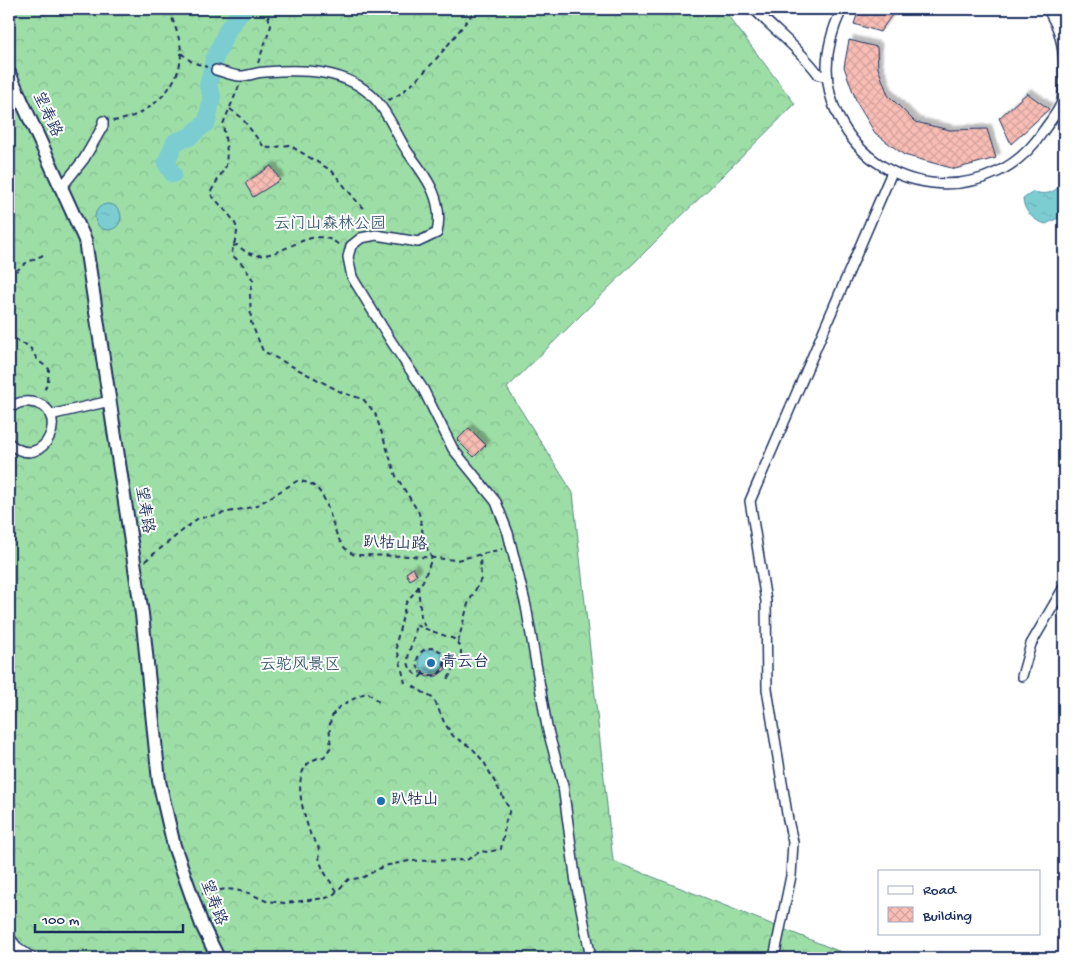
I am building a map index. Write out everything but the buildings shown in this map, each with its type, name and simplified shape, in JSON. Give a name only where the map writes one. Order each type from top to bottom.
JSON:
[{"type":"street","points":[[754,9],[811,64],[819,75],[827,76]]},
{"type":"street","points":[[842,9],[832,30],[827,76],[833,105],[847,133],[867,156],[892,172],[930,184],[970,182],[1006,168],[1036,142],[1063,104],[1064,70],[1059,32],[1048,9]]},
{"type":"street","points":[[216,70],[240,76],[286,71],[338,74],[364,88],[376,100],[403,146],[433,188],[440,221],[437,233],[418,242],[376,235],[361,238],[351,246],[348,257],[352,277],[423,389],[453,449],[496,502],[511,546],[526,606],[547,728],[563,786],[576,883],[591,958]]},
{"type":"street","name":"望寿路","points":[[9,73],[85,240],[142,614],[159,781],[174,846],[202,926],[218,958]]},
{"type":"street","points":[[61,188],[84,159],[103,126],[103,121]]},
{"type":"street","points":[[774,958],[791,876],[793,842],[767,689],[766,601],[750,502],[892,172]]},
{"type":"street","points":[[50,415],[110,401]]},
{"type":"street","points":[[9,410],[18,403],[32,402],[46,409],[50,415],[52,431],[44,445],[29,452],[21,451],[9,443]]},
{"type":"street","points":[[1022,676],[1031,644],[1064,587]]},
{"type":"street","points":[[9,937],[32,958]]},
{"type":"path","points":[[103,121],[115,121],[126,118],[158,101],[169,90],[174,80],[181,53],[169,9]]},
{"type":"path","points":[[259,73],[257,64],[271,26],[266,9]]},
{"type":"path","points":[[376,100],[390,100],[406,90],[440,53],[476,9]]},
{"type":"path","points":[[181,53],[192,62],[205,66]]},
{"type":"path","points":[[240,76],[239,89],[222,124],[227,151],[226,166],[210,193],[235,224],[237,232],[232,247],[232,255],[243,265],[253,280],[250,293],[251,322],[263,351],[343,393],[363,400],[370,406],[380,424],[396,476],[419,514],[425,545],[432,558],[430,566],[406,602],[396,644],[405,683]]},
{"type":"path","points":[[230,110],[241,116],[264,147],[289,145],[332,170],[365,209]]},
{"type":"path","points":[[232,247],[237,245],[244,252],[262,254],[279,251],[304,240],[318,237],[332,239],[339,245]]},
{"type":"path","points":[[9,277],[26,263],[43,255]]},
{"type":"path","points":[[9,332],[19,343],[26,344],[33,349],[38,360],[49,369],[48,381],[44,391]]},
{"type":"path","name":"趴牯山路","points":[[135,567],[197,519],[256,506],[297,481],[312,484],[319,491],[327,504],[341,544],[347,552],[371,556],[396,555],[457,560],[511,546]]},
{"type":"path","points":[[458,642],[468,604],[483,572],[480,555]]},
{"type":"path","points":[[418,586],[421,617],[426,627]]},
{"type":"path","points":[[425,679],[424,674],[417,661],[419,654],[425,649],[437,648],[443,653],[445,660],[444,668],[439,674],[424,674],[420,677],[411,671],[407,657],[415,634],[415,626],[426,627],[458,642],[461,647],[458,663],[448,679]]},
{"type":"path","points":[[445,660],[449,658],[452,663],[458,663]]},
{"type":"path","points":[[194,899],[205,892],[226,889],[249,893],[266,901],[285,903],[326,898],[337,891],[349,879],[362,878],[384,866],[409,861],[467,860],[481,851],[488,852],[501,849],[506,820],[510,810],[491,774],[478,754],[453,736],[447,728],[434,699],[411,685]]},
{"type":"path","points":[[337,891],[326,875],[319,860],[318,846],[310,836],[299,784],[300,779],[306,763],[313,758],[324,757],[331,747],[328,725],[339,707],[367,692],[380,703]]},
{"type":"green space","name":"云门山森林公园","points":[[9,9],[723,9],[795,104],[507,388],[573,493],[613,861],[856,958],[9,958]]},
{"type":"water","points":[[1064,163],[1064,210],[1062,216],[1046,224],[1042,223],[1028,212],[1023,199],[1033,192],[1048,193],[1058,188],[1061,185],[1059,169]]},
{"type":"water","points":[[108,204],[117,208],[121,217],[117,226],[108,230],[99,226],[95,217],[99,208]]},
{"type":"water","name":"青云台","points":[[431,649],[440,652],[443,661],[440,670],[431,673],[422,670],[419,661],[422,652]]},
{"type":"waterway","points":[[173,174],[166,163],[175,142],[189,137],[207,122],[212,96],[208,86],[214,60],[228,29],[243,9]]},
{"type":"place","name":"青云台","points":[[431,663]]},
{"type":"place","name":"趴牯山","points":[[381,801]]},
{"type":"park label","name":"云驼风景区","points":[[300,666]]}]
